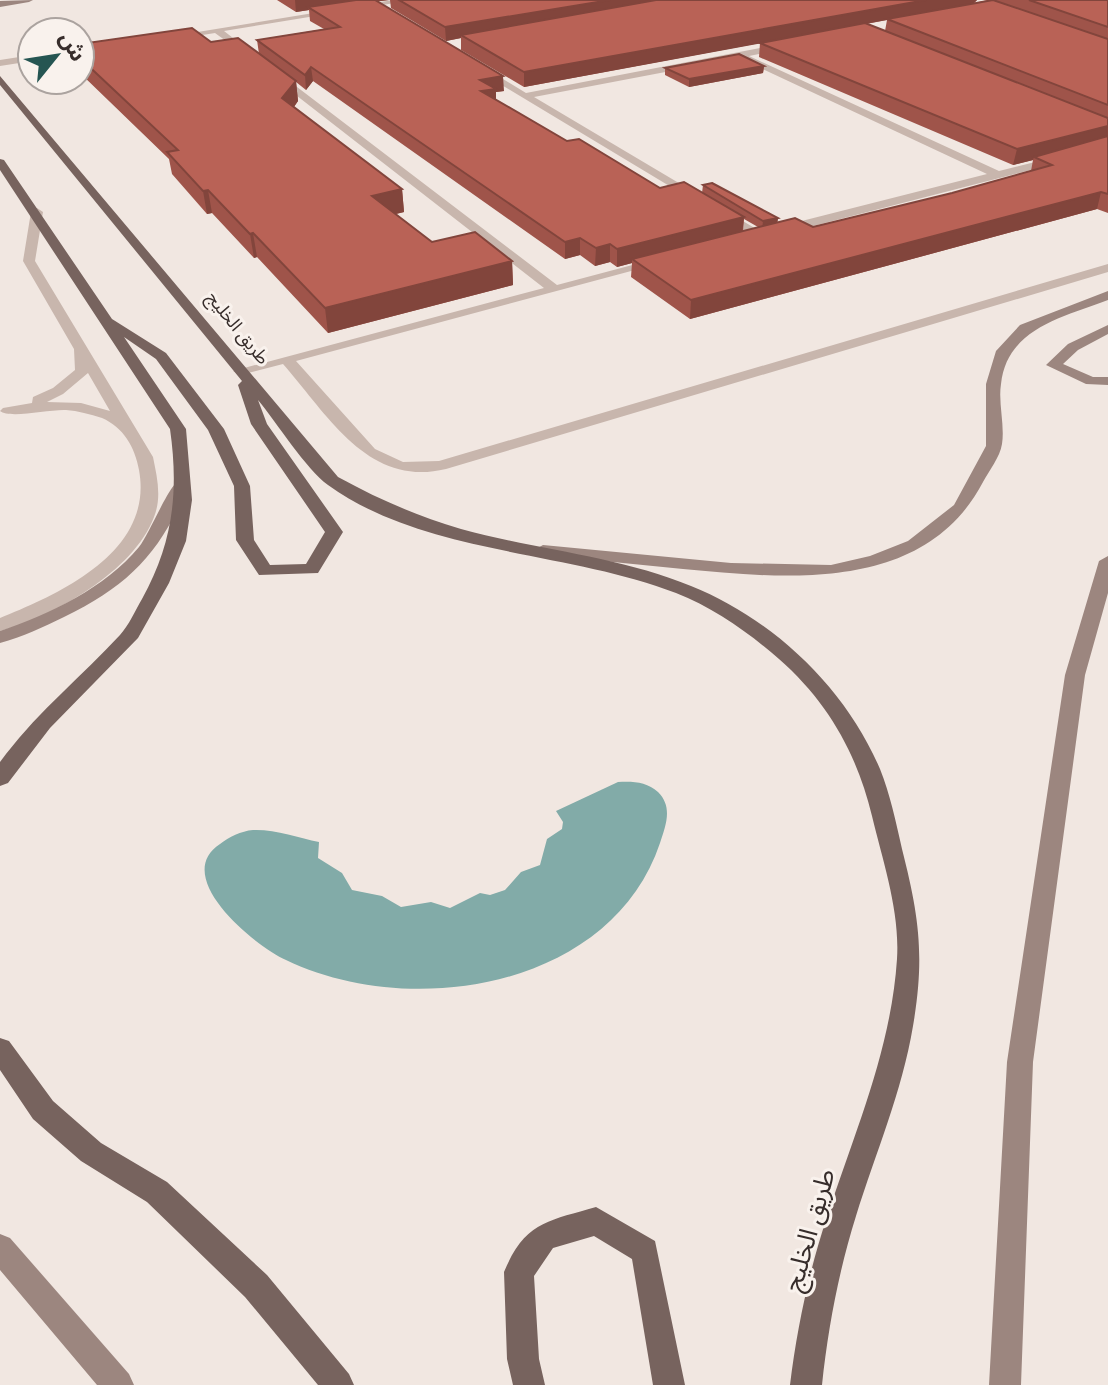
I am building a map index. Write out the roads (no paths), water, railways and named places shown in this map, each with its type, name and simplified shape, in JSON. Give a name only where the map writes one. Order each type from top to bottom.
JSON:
[{"type":"main road","points":[[0,4],[29,0]]},
{"type":"main road","name":"طريق الخليج","points":[[0,79],[332,480],[388,510],[485,543],[542,550],[684,590],[730,614],[778,648],[816,682],[849,727],[870,769],[883,815],[898,877],[909,956],[884,1096],[836,1235],[806,1385]]},
{"type":"main road","points":[[0,162],[37,212],[178,429],[186,473],[185,501],[175,555],[127,640],[101,661],[22,745],[0,778]]},
{"type":"main road","points":[[542,550],[731,568],[831,570],[875,560],[914,545],[961,508],[994,446],[993,384],[1001,354],[1025,328],[1108,295]]},
{"type":"main road","points":[[105,319],[161,356],[216,429],[242,486],[245,540],[265,571],[312,569],[334,532],[259,424],[240,371]]},
{"type":"main road","points":[[1108,329],[1073,347],[1053,365],[1091,381],[1108,381]]},
{"type":"main road","points":[[0,637],[100,594],[138,562],[171,510],[186,473]]},
{"type":"main road","points":[[1005,1385],[1020,1062],[1075,675],[1108,561]]},
{"type":"main road","points":[[0,1049],[43,1110],[91,1152],[157,1192],[256,1286],[338,1385]]},
{"type":"main road","points":[[529,1385],[523,1359],[519,1272],[544,1237],[596,1221],[645,1251],[669,1385]]},
{"type":"main road","points":[[0,1248],[118,1385]]},
{"type":"street","points":[[156,39],[409,0]]},
{"type":"street","points":[[374,5],[397,19]]},
{"type":"street","points":[[217,30],[254,59]]},
{"type":"street","points":[[524,96],[802,43]]},
{"type":"street","points":[[740,55],[998,175]]},
{"type":"street","points":[[471,64],[759,236]]},
{"type":"street","points":[[267,68],[554,289]]},
{"type":"street","points":[[745,240],[1108,147]]},
{"type":"street","points":[[0,625],[29,614],[84,584],[133,540],[153,496],[152,476],[125,424],[29,261],[37,212]]},
{"type":"street","points":[[240,371],[671,259]]},
{"type":"street","points":[[286,359],[369,452],[400,467],[429,467],[1108,268]]},
{"type":"street","points":[[4,412],[42,399],[73,380],[82,371],[81,347]]},
{"type":"street","points":[[4,412],[72,404],[98,410],[125,424]]},
{"type":"water","points":[[618,782],[649,786],[663,798],[667,810],[660,843],[635,892],[598,931],[553,960],[501,979],[446,988],[390,988],[336,978],[286,960],[256,941],[223,909],[211,892],[205,874],[207,858],[224,841],[253,830],[269,831],[319,842],[318,858],[342,873],[352,890],[382,896],[401,907],[431,902],[450,908],[480,893],[490,895],[505,890],[521,872],[540,865],[547,839],[562,829],[563,822],[556,811]]}]
